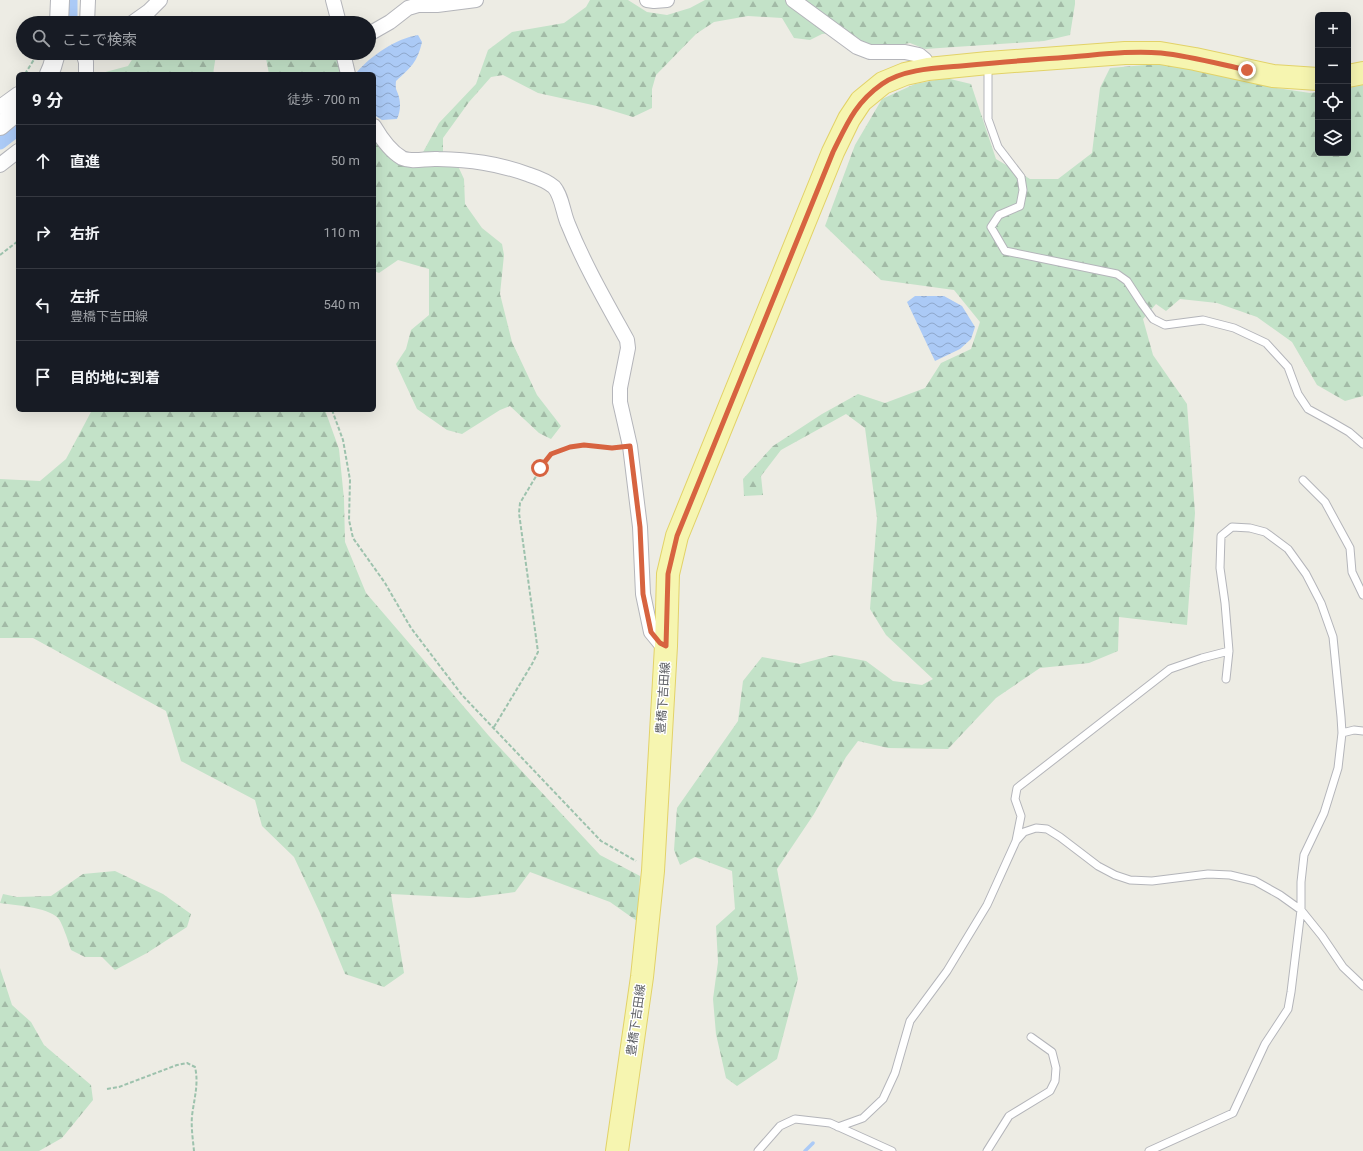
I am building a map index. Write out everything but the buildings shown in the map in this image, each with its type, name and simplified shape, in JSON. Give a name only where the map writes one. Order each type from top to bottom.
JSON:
[{"type":"main road","name":"豊橋下吉田線","points":[[617,1151],[642,977],[653,871],[666,646],[668,574],[677,536],[833,152],[849,119],[861,101],[883,83],[905,74],[928,69],[988,63],[1125,53],[1160,53],[1273,76],[1315,79]]},
{"type":"main road","points":[[1351,75],[1363,73]]},
{"type":"street","points":[[59,16],[60,0]]},
{"type":"street","points":[[87,16],[88,0]]},
{"type":"street","points":[[142,16],[160,0]]},
{"type":"street","points":[[333,0],[337,16]]},
{"type":"street","points":[[376,30],[390,22],[408,8],[418,5],[437,5],[476,0]]},
{"type":"street","points":[[647,0],[667,0]]},
{"type":"street","points":[[793,0],[857,47],[870,52],[905,52],[919,55],[925,60],[928,69]]},
{"type":"street","points":[[50,72],[54,60]]},
{"type":"street","points":[[85,60],[86,72]]},
{"type":"street","points":[[345,60],[348,72]]},
{"type":"street","points":[[0,107],[16,95]]},
{"type":"street","points":[[0,126],[16,113]]},
{"type":"street","points":[[376,129],[393,151],[401,157],[409,160],[436,158],[485,162],[505,166],[544,180],[555,188],[567,223],[602,296],[627,340],[628,348],[620,388],[620,402],[630,446],[640,527],[643,594],[651,632],[660,643],[666,646]]},
{"type":"street","points":[[0,165],[16,153]]},
{"type":"lane","points":[[988,63],[988,119],[998,146],[1021,177],[1023,190],[1020,206],[999,215],[991,227],[1005,250],[1117,274],[1127,281],[1153,319],[1165,325],[1203,320],[1234,328],[1266,343],[1288,367],[1298,394],[1308,409],[1349,432],[1363,444]]},
{"type":"lane","points":[[1303,480],[1325,502],[1350,548],[1352,572],[1363,595]]},
{"type":"lane","points":[[1149,1151],[1233,1113],[1265,1044],[1288,1009],[1301,910],[1301,882],[1304,855],[1324,813],[1336,776],[1340,755],[1342,733],[1333,637],[1321,603],[1306,574],[1288,549],[1265,532],[1250,528],[1232,527],[1221,536],[1220,568],[1230,651],[1226,679]]},
{"type":"lane","points":[[838,1127],[863,1118],[883,1099],[895,1073],[910,1021],[947,972],[988,905],[1016,841],[1021,816],[1015,799],[1017,788],[1170,669],[1202,658],[1230,651]]},
{"type":"lane","points":[[1342,733],[1354,730],[1363,731]]},
{"type":"lane","points":[[1016,841],[1024,832],[1036,828],[1047,829],[1098,866],[1115,875],[1130,880],[1152,881],[1208,874],[1230,875],[1255,881],[1280,895],[1301,910],[1322,936],[1343,967],[1363,986]]},
{"type":"lane","points":[[987,1151],[1009,1116],[1050,1091],[1055,1081],[1056,1068],[1052,1052],[1031,1037]]},
{"type":"lane","points":[[758,1151],[780,1126],[795,1119],[830,1123],[892,1151]]},
{"type":"path","points":[[26,72],[34,60]]},
{"type":"path","points":[[0,255],[16,243]]},
{"type":"path","points":[[333,412],[343,440],[350,480],[349,520],[354,538],[385,583],[411,628],[462,695],[601,841],[653,871]]},
{"type":"path","points":[[493,728],[538,652],[518,513],[520,503],[540,468],[551,454],[570,447],[584,445],[612,448],[630,446]]},
{"type":"path","points":[[107,1089],[119,1087],[178,1065],[188,1063],[195,1067],[197,1074],[197,1087],[192,1118],[194,1151]]},
{"type":"green space","points":[[590,0],[628,0],[647,12],[667,15],[690,8],[705,0],[1075,0],[1070,35],[1044,41],[925,49],[910,43],[887,47],[863,44],[843,32],[822,34],[810,40],[794,38],[782,18],[748,16],[714,22],[696,34],[656,75],[652,89],[652,108],[633,117],[597,106],[538,93],[503,75],[491,77],[469,102],[443,138],[443,155],[458,166],[464,179],[465,204],[482,228],[502,244],[504,255],[500,294],[512,342],[537,395],[561,426],[551,439],[539,433],[510,406],[500,410],[462,434],[447,430],[417,409],[396,364],[406,349],[411,330],[429,315],[429,269],[398,260],[379,273],[376,272],[376,135],[400,160],[422,154],[439,123],[476,84],[488,50],[512,32],[564,23],[586,7]]},
{"type":"green space","points":[[132,60],[215,60],[213,72],[106,72],[128,66]]},
{"type":"green space","points":[[266,60],[338,60],[342,72],[269,72]]},
{"type":"green space","points":[[1157,64],[1203,71],[1270,87],[1310,93],[1315,92],[1315,156],[1351,156],[1351,87],[1363,85],[1363,396],[1345,401],[1317,385],[1292,342],[1257,317],[1217,303],[1180,299],[1166,311],[1156,304],[1143,319],[1153,355],[1187,404],[1195,513],[1187,625],[1119,617],[1118,651],[1089,663],[1040,668],[996,698],[948,749],[888,748],[858,741],[846,757],[814,814],[777,869],[798,979],[777,1059],[737,1086],[726,1078],[716,1034],[713,999],[718,962],[716,926],[735,909],[732,871],[695,857],[680,865],[674,850],[677,808],[738,721],[743,681],[762,657],[800,664],[834,655],[866,661],[893,681],[922,685],[933,679],[886,635],[870,609],[877,518],[865,428],[846,414],[781,450],[761,476],[763,495],[744,496],[743,479],[773,446],[822,414],[858,394],[885,403],[925,388],[941,363],[971,349],[980,322],[954,290],[881,280],[825,226],[855,145],[882,99],[915,84],[946,78],[971,84],[996,159],[1030,179],[1058,179],[1092,153],[1100,88],[1110,68]]},
{"type":"green space","points":[[91,412],[326,412],[339,449],[344,499],[345,542],[366,593],[489,736],[600,855],[640,876],[637,921],[610,902],[530,872],[515,892],[469,898],[391,894],[404,973],[384,987],[345,974],[320,913],[294,857],[262,826],[255,800],[181,761],[166,711],[33,638],[0,638],[0,479],[40,481],[66,459]]},
{"type":"green space","points":[[115,871],[163,894],[191,914],[187,927],[147,953],[115,970],[102,957],[85,957],[71,950],[58,918],[53,914],[30,907],[0,903],[3,894],[17,897],[51,896],[83,874]]},
{"type":"green space","points":[[0,968],[12,1005],[31,1022],[44,1045],[91,1085],[93,1100],[62,1138],[39,1151],[0,1151]]},
{"type":"water","points":[[418,35],[422,42],[418,55],[410,68],[396,81],[400,106],[397,119],[382,120],[376,116],[376,72],[357,72],[370,60],[376,60],[376,55],[384,49],[409,37]]},
{"type":"water","points":[[915,296],[944,296],[962,306],[975,327],[971,339],[960,349],[935,361],[907,302]]},
{"type":"waterway","points":[[71,0],[71,16]]},
{"type":"waterway","points":[[0,143],[16,131]]},
{"type":"waterway","points":[[805,1151],[813,1143]]},
{"type":"route","points":[[540,468],[551,454],[570,447],[584,445],[612,448],[630,446],[640,527],[643,594],[651,632],[660,643],[666,646],[668,574],[677,536],[833,152],[849,119],[861,101],[883,83],[905,74],[928,69],[988,63],[1125,53],[1160,53],[1247,70]]}]
